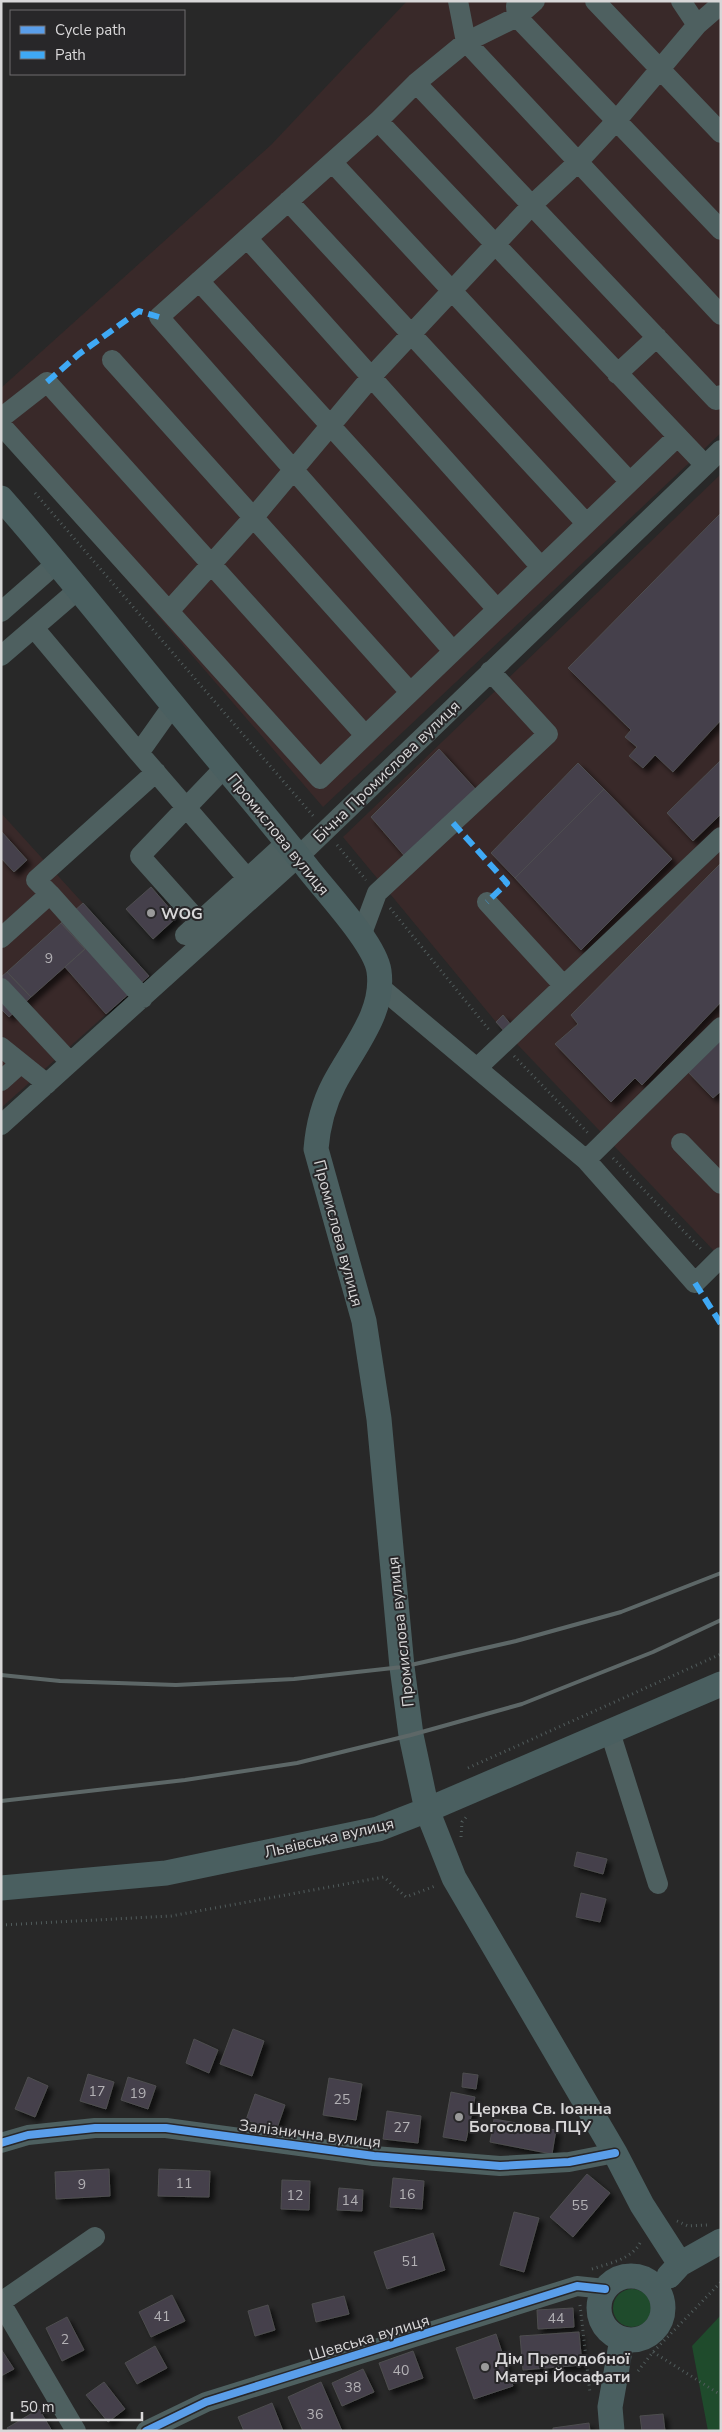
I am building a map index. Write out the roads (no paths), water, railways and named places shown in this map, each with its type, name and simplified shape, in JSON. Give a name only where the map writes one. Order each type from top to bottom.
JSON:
[{"type":"main road","name":"Промислова вулиця","points":[[1,498],[80,588],[173,706],[292,849],[361,936],[379,969],[380,987],[378,1000],[370,1019],[333,1086],[319,1120],[316,1149],[364,1321],[379,1419],[403,1676],[411,1735],[428,1810],[454,1878],[616,2153],[642,2205],[680,2264]]},
{"type":"main road","name":"Львівська вулиця","points":[[1,1888],[166,1873],[378,1829],[428,1810],[721,1684]]},
{"type":"main road","points":[[658,2289],[680,2264],[717,2233]]},
{"type":"main road","points":[[631,2276],[646,2279],[658,2289],[664,2308],[658,2327],[642,2339],[622,2339],[612,2334],[601,2318],[599,2308],[605,2289],[612,2282],[631,2276]]},
{"type":"main road","points":[[612,2431],[610,2407],[622,2339]]},
{"type":"street","points":[[458,1],[466,42],[721,315]]},
{"type":"street","points":[[453,651],[159,317],[378,121],[416,83],[466,42],[516,9],[535,1]]},
{"type":"street","points":[[595,1],[721,133]]},
{"type":"street","points":[[680,1],[696,26]]},
{"type":"street","points":[[169,611],[253,518],[372,376],[532,205],[577,163],[618,120],[659,68],[696,26],[721,4]]},
{"type":"street","points":[[516,9],[721,230]]},
{"type":"street","points":[[416,83],[716,400],[721,395]]},
{"type":"street","points":[[378,121],[705,466]]},
{"type":"street","points":[[332,162],[630,482]]},
{"type":"street","points":[[288,201],[586,523]]},
{"type":"street","points":[[246,238],[372,376],[541,567]]},
{"type":"street","points":[[199,282],[497,609]]},
{"type":"street","points":[[617,374],[657,337]]},
{"type":"street","points":[[112,360],[410,692]]},
{"type":"street","points":[[1,418],[47,382],[365,735]]},
{"type":"street","points":[[1,425],[320,779],[677,437]]},
{"type":"street","name":"Бічна Промислова вулиця","points":[[1,1125],[143,998],[205,939],[292,849],[490,670],[721,450]]},
{"type":"street","points":[[1,612],[58,562]]},
{"type":"street","points":[[1,656],[80,588]]},
{"type":"street","points":[[34,628],[248,880]]},
{"type":"street","points":[[361,936],[377,893],[548,734],[490,670]]},
{"type":"street","points":[[139,753],[173,706]]},
{"type":"street","points":[[225,767],[140,856],[192,929],[248,880],[292,849]]},
{"type":"street","points":[[143,998],[36,880],[156,772]]},
{"type":"street","points":[[477,1068],[721,837]]},
{"type":"street","points":[[1,938],[50,894]]},
{"type":"street","points":[[488,902],[564,986]]},
{"type":"street","points":[[380,987],[586,1160],[695,1283],[721,1257]]},
{"type":"street","points":[[1,988],[70,1062]]},
{"type":"street","points":[[586,1160],[721,1027]]},
{"type":"street","points":[[1,1047],[47,1084]]},
{"type":"street","points":[[1,1081],[21,1063]]},
{"type":"street","points":[[681,1143],[721,1184]]},
{"type":"street","points":[[610,1732],[658,1884]]},
{"type":"street","name":"Залізнична вулиця","points":[[1,2143],[28,2135],[95,2128],[166,2128],[374,2156],[500,2166],[568,2162],[616,2153]]},
{"type":"street","points":[[76,2431],[1,2303],[94,2237]]},
{"type":"street","name":"Шевська вулиця","points":[[146,2431],[206,2402],[577,2286],[605,2289]]},
{"type":"railway","points":[[1,1675],[60,1681],[176,1685],[294,1679],[402,1667],[516,1641],[621,1612],[721,1573]]},
{"type":"railway","points":[[1,1801],[185,1780],[297,1763],[411,1735],[522,1704],[653,1652],[721,1620]]},
{"type":"place","name":"WOG","points":[[151,913]]},
{"type":"place","name":"Церква Св. Іоанна Богослова ПЦУ","points":[[459,2117]]},
{"type":"place","name":"Дім Преподобної Матері Йосафати","points":[[485,2367]]}]
